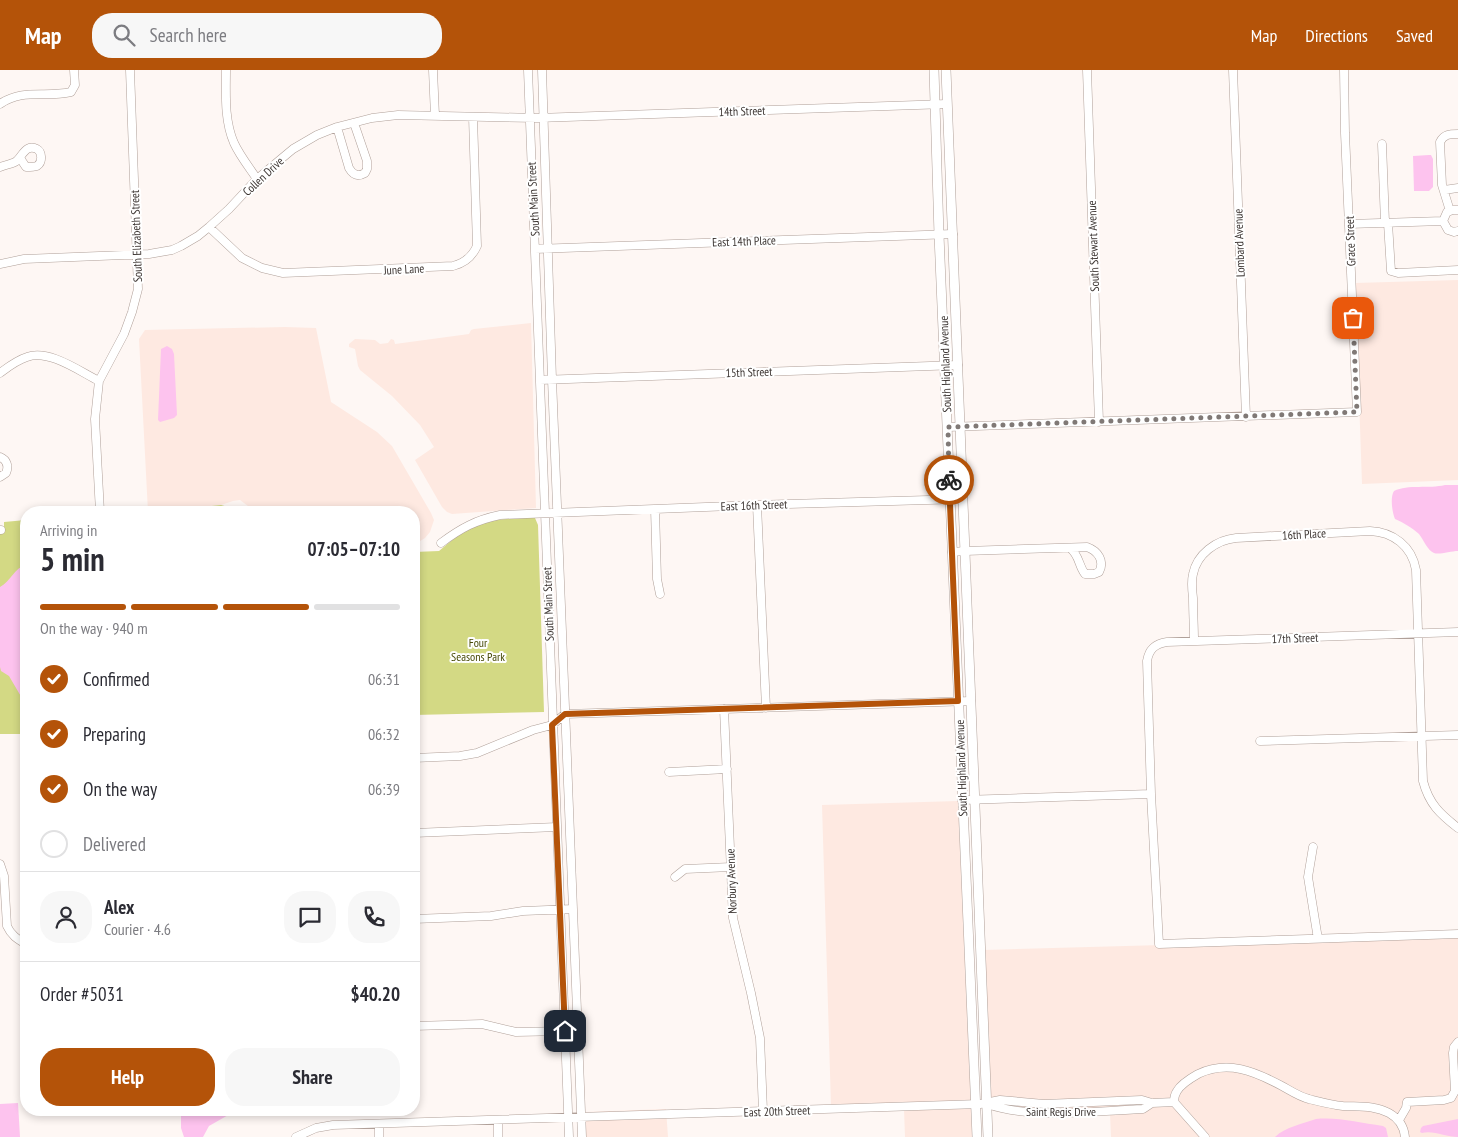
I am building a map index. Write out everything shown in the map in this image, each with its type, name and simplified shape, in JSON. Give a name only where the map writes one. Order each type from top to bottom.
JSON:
[{"type":"main road","name":"South Highland Avenue","points":[[934,70],[976,1137]]},
{"type":"main road","name":"South Highland Avenue","points":[[946,70],[988,1137]]},
{"type":"street","points":[[0,104],[18,95],[71,92],[74,85],[74,70]]},
{"type":"street","name":"South Elizabeth Street","points":[[100,506],[95,419],[99,382],[124,334],[138,289],[130,70]]},
{"type":"street","points":[[226,70],[227,116],[231,133],[239,151],[257,179]]},
{"type":"street","points":[[433,70],[434,116]]},
{"type":"street","name":"South Main Street","points":[[528,70],[537,118],[548,248],[558,513],[559,719],[557,827],[569,1137]]},
{"type":"street","name":"South Main Street","points":[[542,70],[537,118],[535,249],[544,513],[573,909],[582,1137]]},
{"type":"street","name":"South Stewart Avenue","points":[[1087,70],[1099,422]]},
{"type":"street","name":"Lombard Avenue","points":[[1233,70],[1246,416]]},
{"type":"street","name":"Grace Street","points":[[1246,416],[1357,412],[1344,70]]},
{"type":"street","name":"14th Street","points":[[537,118],[947,104]]},
{"type":"street","name":"Collen Drive","points":[[0,264],[24,259],[137,255],[161,252],[181,246],[198,236],[230,209],[257,179],[280,159],[316,135],[336,127],[381,116],[537,118]]},
{"type":"street","name":"June Lane","points":[[208,227],[242,258],[262,268],[283,273],[453,266],[462,264],[474,252],[477,246],[473,117]]},
{"type":"street","points":[[336,127],[349,168],[356,176],[361,175],[365,173],[367,165],[354,123]]},
{"type":"street","points":[[1458,134],[1447,135],[1440,142],[1441,178],[1444,190],[1454,210],[1445,215],[1444,221],[1448,230],[1458,231]]},
{"type":"street","points":[[1382,144],[1386,223],[1391,271],[1458,270]]},
{"type":"street","points":[[0,167],[20,158]]},
{"type":"street","points":[[1444,190],[1458,188]]},
{"type":"street","points":[[1349,224],[1444,221]]},
{"type":"street","name":"East 14th Place","points":[[535,249],[953,234]]},
{"type":"street","points":[[0,373],[26,357],[41,354],[99,382]]},
{"type":"street","name":"15th Street","points":[[540,380],[958,365]]},
{"type":"street","points":[[948,427],[1246,416]]},
{"type":"street","points":[[0,458],[6,461],[8,467],[6,473],[0,477]]},
{"type":"street","name":"East 16th Street","points":[[441,543],[469,524],[500,515],[963,499]]},
{"type":"street","points":[[757,505],[766,708]]},
{"type":"street","points":[[655,509],[657,579],[660,594]]},
{"type":"street","name":"16th Place","points":[[1194,641],[1193,575],[1198,562],[1210,547],[1224,540],[1236,538],[1370,531],[1390,535],[1404,545],[1413,556],[1417,578],[1422,774],[1425,790],[1441,815],[1458,828]]},
{"type":"street","points":[[952,552],[1087,547],[1092,549],[1102,560],[1099,572],[1086,574],[1076,553],[1070,548]]},
{"type":"street","name":"17th Street","points":[[1151,794],[1148,665],[1150,651],[1158,644],[1167,642],[1458,632]]},
{"type":"street","points":[[420,758],[468,755],[496,746],[559,719],[724,709],[971,701]]},
{"type":"street","name":"Norbury Avenue","points":[[724,709],[733,918],[760,1038],[763,1111]]},
{"type":"street","points":[[1260,741],[1458,735]]},
{"type":"street","points":[[669,772],[727,769]]},
{"type":"street","points":[[962,800],[1151,794],[1159,944],[1458,934]]},
{"type":"street","points":[[420,833],[557,827]]},
{"type":"street","points":[[1313,847],[1308,877],[1318,939]]},
{"type":"street","points":[[0,864],[4,876],[7,926],[10,932],[20,940]]},
{"type":"street","points":[[675,877],[685,869],[731,867]]},
{"type":"street","points":[[420,919],[491,916],[523,911],[573,909]]},
{"type":"street","points":[[420,1026],[482,1024],[516,1032],[565,1031]]},
{"type":"street","points":[[1399,1120],[1406,1108],[1407,1102],[1451,1098],[1456,1091],[1453,1053],[1454,1047],[1458,1042]]},
{"type":"street","points":[[1205,1137],[1174,1102],[1176,1091],[1192,1077],[1213,1069],[1233,1068],[1257,1073],[1306,1098],[1342,1106],[1378,1108],[1399,1120],[1405,1137]]},
{"type":"street","name":"Saint Regis Drive","points":[[986,1104],[1000,1100],[1044,1104],[1142,1100],[1152,1103],[1174,1102]]},
{"type":"street","points":[[1079,1102],[1080,1112]]},
{"type":"street","name":"Saint Regis Drive","points":[[986,1104],[998,1108],[1044,1113],[1143,1109],[1152,1103]]},
{"type":"street","name":"East 20th Street","points":[[296,1137],[312,1129],[326,1126],[986,1104]]},
{"type":"street","points":[[1044,1104],[1044,1113]]},
{"type":"street","points":[[498,1120],[498,1137]]},
{"type":"street","points":[[379,1124],[379,1137]]},
{"type":"shaded area","points":[[1431,155],[1433,159],[1433,187],[1429,191],[1414,191],[1413,156]]},
{"type":"shaded area","points":[[1458,280],[1458,480],[1362,484],[1355,283]]},
{"type":"shaded area","points":[[531,323],[536,508],[452,514],[447,512],[442,507],[415,460],[434,447],[420,425],[392,396],[360,370],[355,349],[349,347],[349,344],[355,339],[375,340],[380,344],[388,343],[391,339],[394,340],[395,344],[469,334],[474,329]]},
{"type":"shaded area","points":[[316,328],[331,402],[377,432],[392,446],[431,513],[434,520],[430,532],[420,541],[420,506],[248,506],[240,500],[211,506],[148,506],[139,339],[145,330]]},
{"type":"shaded area","points":[[167,346],[172,349],[174,354],[177,415],[174,418],[160,422],[158,420],[161,349]]},
{"type":"shaded area","points":[[1458,485],[1458,551],[1436,553],[1430,550],[1419,534],[1395,519],[1392,509],[1392,497],[1394,491],[1400,489]]},
{"type":"shaded area","points":[[20,568],[20,695],[9,676],[1,671],[0,667],[0,587]]},
{"type":"shaded area","points":[[958,801],[971,1101],[831,1106],[822,805]]},
{"type":"shaded area","points":[[1458,937],[1458,1137],[1111,1137],[1110,1114],[1036,1118],[991,1110],[984,950]]},
{"type":"shaded area","points":[[18,1103],[20,1137],[0,1137],[0,1104]]},
{"type":"shaded area","points":[[971,1107],[972,1137],[905,1137],[904,1109]]},
{"type":"shaded area","points":[[666,1109],[668,1137],[586,1137],[585,1112]]},
{"type":"shaded area","points":[[181,1116],[226,1116],[209,1126],[203,1137],[184,1137],[181,1128]]},
{"type":"shaded area","points":[[1316,1119],[1341,1120],[1383,1126],[1386,1128],[1388,1137],[1275,1137],[1289,1128]]},
{"type":"shaded area","points":[[1458,1119],[1458,1137],[1420,1132],[1423,1126]]},
{"type":"green space","name":"Four Seasons Park","points":[[533,517],[538,525],[544,712],[420,715],[420,552],[439,551],[468,529],[493,520]]},
{"type":"green space","points":[[20,521],[20,734],[0,734],[0,533],[4,533],[4,522]]},
{"type":"way so far","points":[[949,480],[948,427],[1357,412],[1353,318]]},
{"type":"route","points":[[565,1031],[552,725],[565,714],[958,701],[949,480]]}]
